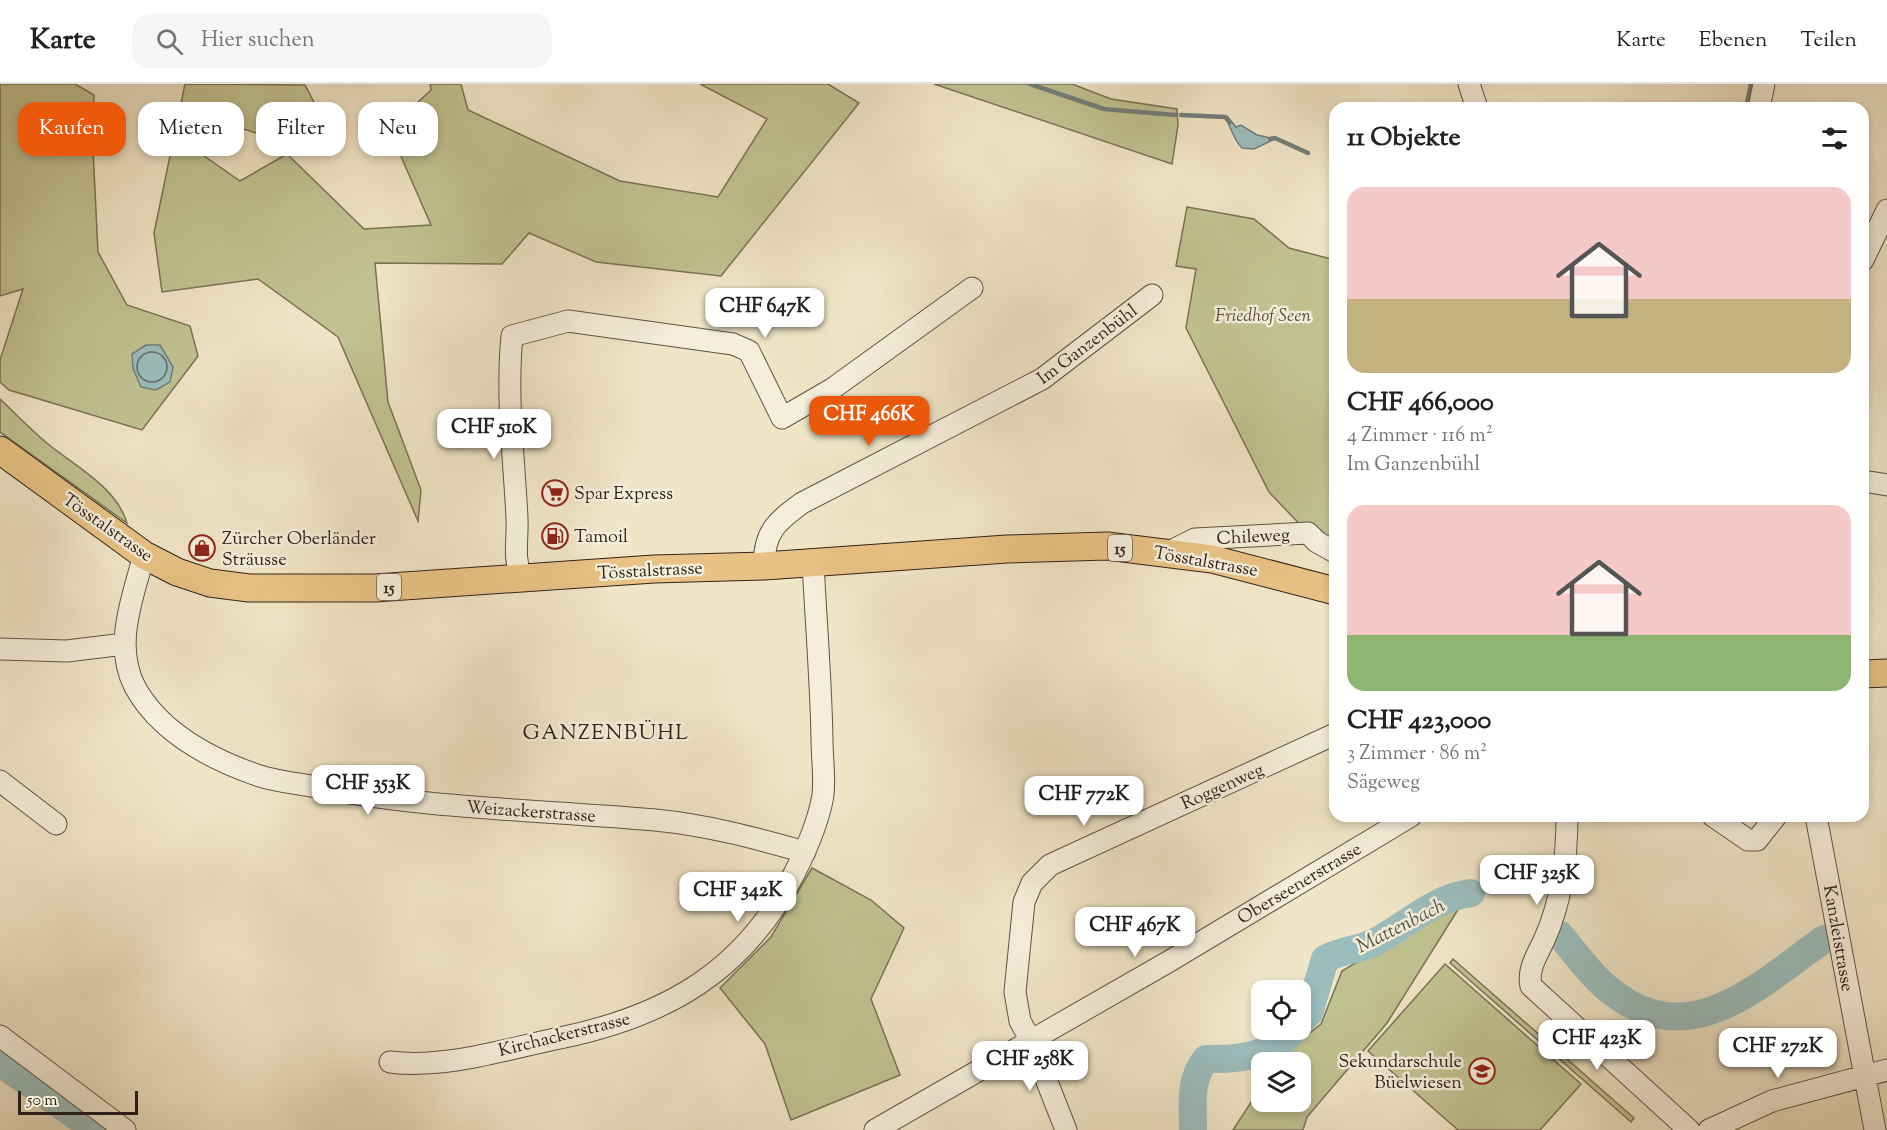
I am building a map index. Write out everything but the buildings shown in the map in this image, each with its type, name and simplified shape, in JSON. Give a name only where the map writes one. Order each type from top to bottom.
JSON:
[{"type":"main road","name":"Tösstalstrasse","points":[[0,450],[144,555],[177,572],[210,583],[249,588],[375,588],[654,569],[764,566],[1007,549],[1107,546],[1167,553],[1257,569],[1329,589]]},
{"type":"main road","points":[[1869,674],[1887,673]]},
{"type":"street","points":[[1469,84],[1475,102]]},
{"type":"street","points":[[1760,102],[1764,84]]},
{"type":"street","points":[[1869,245],[1887,210]]},
{"type":"street","points":[[521,577],[516,565],[517,521],[508,377],[512,336],[568,321],[733,344],[749,351],[782,418],[832,389],[972,288]]},
{"type":"street","name":"Im Ganzenbühl","points":[[764,566],[765,543],[778,521],[802,503],[1042,379],[1152,295]]},
{"type":"street","points":[[1869,481],[1887,485]]},
{"type":"street","name":"Chileweg","points":[[1167,553],[1194,539],[1308,533],[1317,542],[1329,549]]},
{"type":"street","name":"Weizackerstrasse","points":[[144,555],[132,593],[124,644],[135,687],[157,716],[190,743],[261,777],[414,803],[591,814],[708,827],[729,830],[806,852]]},
{"type":"street","name":"Kirchackerstrasse","points":[[390,1062],[415,1065],[455,1060],[588,1032],[634,1018],[675,1000],[711,976],[741,949],[778,907],[806,852],[823,794],[821,698],[813,563]]},
{"type":"street","points":[[0,649],[67,651],[124,644]]},
{"type":"street","name":"Roggenweg","points":[[1066,1130],[1020,1021],[1016,992],[1024,903],[1032,883],[1050,865],[1329,737]]},
{"type":"street","points":[[0,781],[56,824]]},
{"type":"street","name":"Oberseenerstrasse","points":[[875,1130],[1401,822]]},
{"type":"street","points":[[1567,822],[1567,841],[1559,902],[1531,968],[1531,986],[1689,1130]]},
{"type":"street","points":[[1722,822],[1748,840],[1757,840],[1771,822]]},
{"type":"street","name":"Kanzleistrasse","points":[[1817,822],[1875,1130]]},
{"type":"street","points":[[0,1036],[125,1130]]},
{"type":"street","points":[[1709,1130],[1772,1101],[1863,1074],[1887,1070]]},
{"type":"green space","points":[[0,84],[75,84],[94,95],[94,102],[18,102],[18,156],[93,156],[98,252],[127,305],[190,326],[198,356],[142,430],[9,390],[0,382],[0,360],[23,289],[0,296]]},
{"type":"green space","points":[[185,84],[305,85],[314,102],[256,102],[256,133],[244,129],[244,102],[181,102]]},
{"type":"green space","points":[[430,84],[461,84],[468,110],[620,181],[718,197],[767,119],[700,84],[828,84],[859,103],[721,276],[596,262],[529,233],[502,264],[375,263],[388,402],[421,490],[418,521],[338,337],[258,279],[162,292],[154,233],[170,156],[204,156],[240,181],[284,156],[289,156],[364,229],[431,225],[401,156],[438,156],[438,102],[418,102],[431,90]]},
{"type":"green space","points":[[934,84],[1072,84],[1111,99],[1177,109],[1178,125],[1172,164]]},
{"type":"green space","name":"Friedhof Seen","points":[[1187,207],[1254,219],[1289,248],[1329,258],[1329,548],[1308,533],[1269,492],[1186,328],[1196,269],[1176,266]]},
{"type":"green space","points":[[0,399],[42,439],[105,488],[122,510],[127,523],[0,432]]},
{"type":"green space","points":[[812,868],[871,900],[904,928],[871,999],[900,1075],[791,1120],[765,1044],[720,988],[771,937]]},
{"type":"green space","points":[[1455,903],[1459,908],[1387,1023],[1307,1117],[1303,1130],[1233,1130],[1251,1102],[1251,1112],[1311,1112],[1311,1052],[1286,1052],[1301,1040],[1311,1040],[1311,1032],[1321,1024],[1342,971]]},
{"type":"green space","points":[[1453,959],[1634,1118],[1631,1122],[1450,963]]},
{"type":"green space","points":[[1445,964],[1581,1084],[1540,1130],[1458,1130],[1368,1051]]},
{"type":"water","points":[[1227,116],[1236,127],[1241,125],[1257,135],[1275,139],[1254,149],[1242,148],[1225,118]]},
{"type":"water","points":[[146,345],[160,345],[173,367],[170,382],[156,390],[141,387],[133,368],[132,354]]},
{"type":"waterway","points":[[1030,84],[1104,109],[1175,115]]},
{"type":"waterway","points":[[1747,102],[1751,84]]},
{"type":"waterway","points":[[1181,115],[1225,117],[1230,122]]},
{"type":"waterway","points":[[1270,139],[1275,138],[1308,153]]},
{"type":"waterway","name":"Mattenbach","points":[[1311,1006],[1325,959],[1373,943],[1432,907],[1457,896],[1471,893]]},
{"type":"waterway","name":"Mattenbach","points":[[1560,935],[1593,975],[1616,995],[1645,1011],[1672,1016],[1699,1014],[1726,1005],[1751,991],[1824,939]]},
{"type":"waterway","name":"Mattenbach","points":[[1193,1130],[1194,1084],[1206,1059],[1243,1057],[1265,1051],[1283,1040]]},
{"type":"waterway","name":"Mattenbach","points":[[0,1063],[96,1130]]},
{"type":"place","name":"Spar Express","points":[[555,493]]},
{"type":"place","name":"Tamoil","points":[[555,536]]},
{"type":"place","name":"Zürcher Oberländer Sträusse","points":[[202,548]]},
{"type":"place","name":"Sekundarschule Büelwiesen","points":[[1482,1071]]},
{"type":"district","name":"GANZENBÜHL","points":[[606,732]]}]
